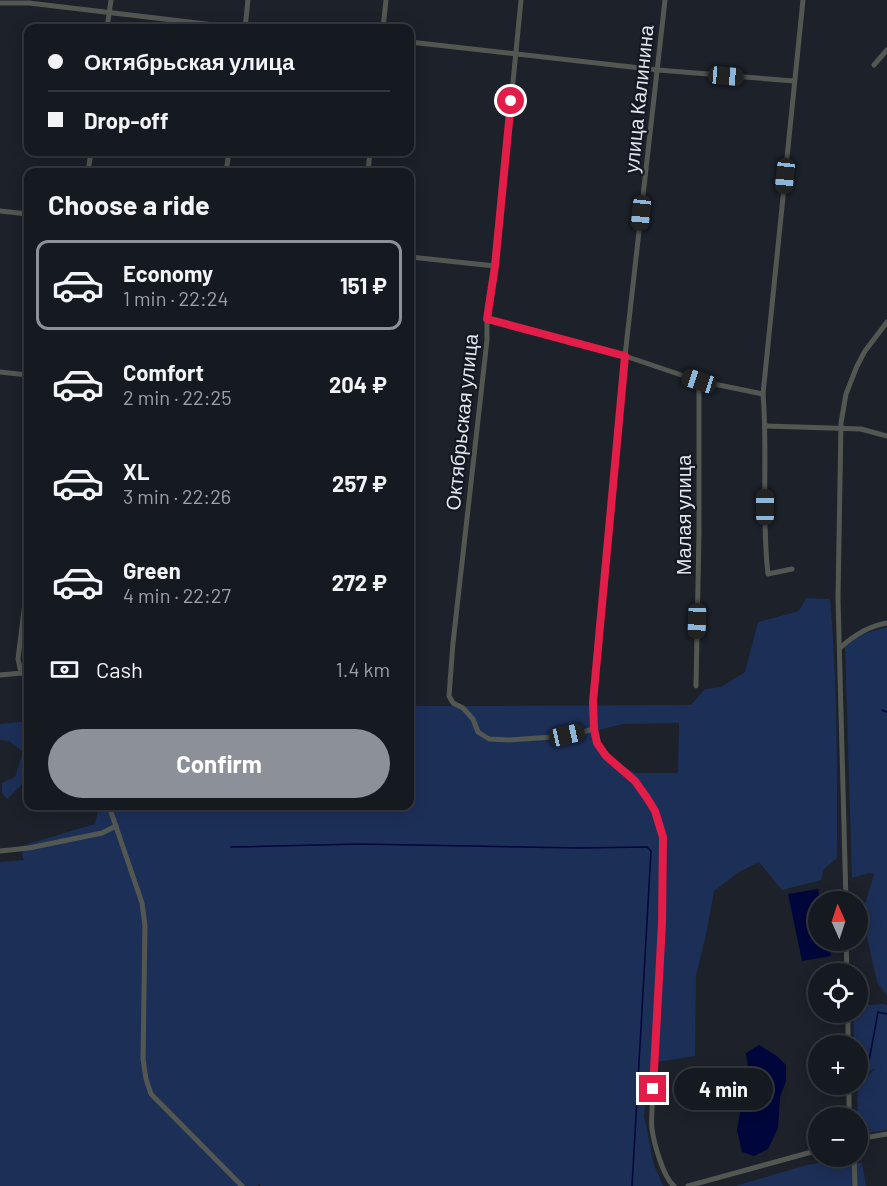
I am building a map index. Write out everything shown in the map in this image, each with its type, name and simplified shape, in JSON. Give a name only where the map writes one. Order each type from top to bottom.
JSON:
[{"type":"street","points":[[107,24],[111,0]]},
{"type":"street","points":[[245,24],[248,0]]},
{"type":"street","points":[[383,24],[386,0]]},
{"type":"street","name":"Октябрьская улица","points":[[521,0],[449,696],[453,703],[463,708],[473,719],[478,732],[489,739],[509,740],[567,735],[594,729]]},
{"type":"street","name":"улица Калинина","points":[[594,729],[593,702],[625,356],[665,0]]},
{"type":"street","points":[[792,569],[768,574],[765,547],[766,426],[763,394],[803,0]]},
{"type":"street","points":[[0,3],[29,3],[109,11],[209,24]]},
{"type":"street","points":[[414,42],[658,70],[794,81]]},
{"type":"street","points":[[874,65],[887,50]]},
{"type":"street","points":[[0,211],[24,214]]},
{"type":"street","points":[[414,257],[495,266]]},
{"type":"street","points":[[487,319],[625,356],[699,381],[763,394]]},
{"type":"street","points":[[846,891],[838,574],[840,428],[846,394],[857,366],[865,351],[887,322]]},
{"type":"street","points":[[0,372],[24,375]]},
{"type":"street","name":"Малая улица","points":[[696,686],[699,381]]},
{"type":"street","points":[[766,426],[861,429],[887,436]]},
{"type":"street","points":[[0,675],[22,673],[18,659],[24,610]]},
{"type":"street","points":[[840,648],[852,637],[887,623]]},
{"type":"street","points":[[594,729],[597,743],[606,756],[635,781],[647,798],[655,811],[663,837],[662,923],[652,1128],[669,1182],[674,1186]]},
{"type":"street","points":[[110,810],[142,903],[145,926],[143,1059],[151,1094],[242,1186]]},
{"type":"street","points":[[0,852],[102,833],[116,826]]},
{"type":"street","points":[[868,1137],[887,1134]]},
{"type":"street","points":[[688,1186],[808,1153]]},
{"type":"street","points":[[854,1167],[855,1186]]},
{"type":"shaded area","points":[[806,598],[830,599],[836,696],[837,858],[824,869],[821,880],[782,890],[759,862],[739,872],[714,891],[696,976],[695,1056],[651,1063],[644,1116],[654,1165],[663,1186],[261,1186],[258,1183],[258,1186],[0,1186],[0,862],[24,860],[22,855],[24,845],[95,824],[98,810],[414,810],[414,706],[691,705],[705,689],[721,687],[745,672],[758,622],[799,611]],"holes":[[[679,723],[678,773],[635,773],[609,757],[601,743],[599,730],[623,724]]]},
{"type":"shaded area","points":[[887,627],[887,996],[877,982],[868,941],[868,894],[874,874],[869,873],[852,878],[845,646],[860,635]]},
{"type":"shaded area","points":[[24,721],[24,782],[7,799],[2,793],[2,783],[15,777],[23,752],[9,741],[0,740],[0,724]]},
{"type":"shaded area","points":[[818,889],[818,891],[808,891],[808,951],[830,951],[831,956],[802,961],[788,894]]},
{"type":"shaded area","points":[[868,1003],[887,1005],[887,1130],[868,1133],[868,1107],[857,1107],[858,1095],[868,1095],[868,1076],[874,1069],[868,1072],[868,1035],[854,1035],[853,1023],[868,1023]]},
{"type":"shaded area","points":[[759,1045],[777,1056],[786,1065],[786,1081],[780,1097],[778,1128],[768,1149],[754,1156],[742,1152],[737,1130],[744,1089],[750,1080],[746,1053]]},
{"type":"shaded area","points":[[807,1165],[808,1167],[863,1167],[866,1186],[735,1186]]},
{"type":"waterway","points":[[882,710],[887,712]]},
{"type":"waterway","points":[[231,847],[360,844],[647,847],[651,851],[632,1186]]},
{"type":"waterway","points":[[869,1061],[878,1012],[887,1014]]},
{"type":"route","points":[[511,101],[495,266],[487,319],[625,356],[593,702],[594,729],[597,743],[606,756],[635,781],[647,798],[655,811],[663,837],[662,923],[653,1089]]}]
